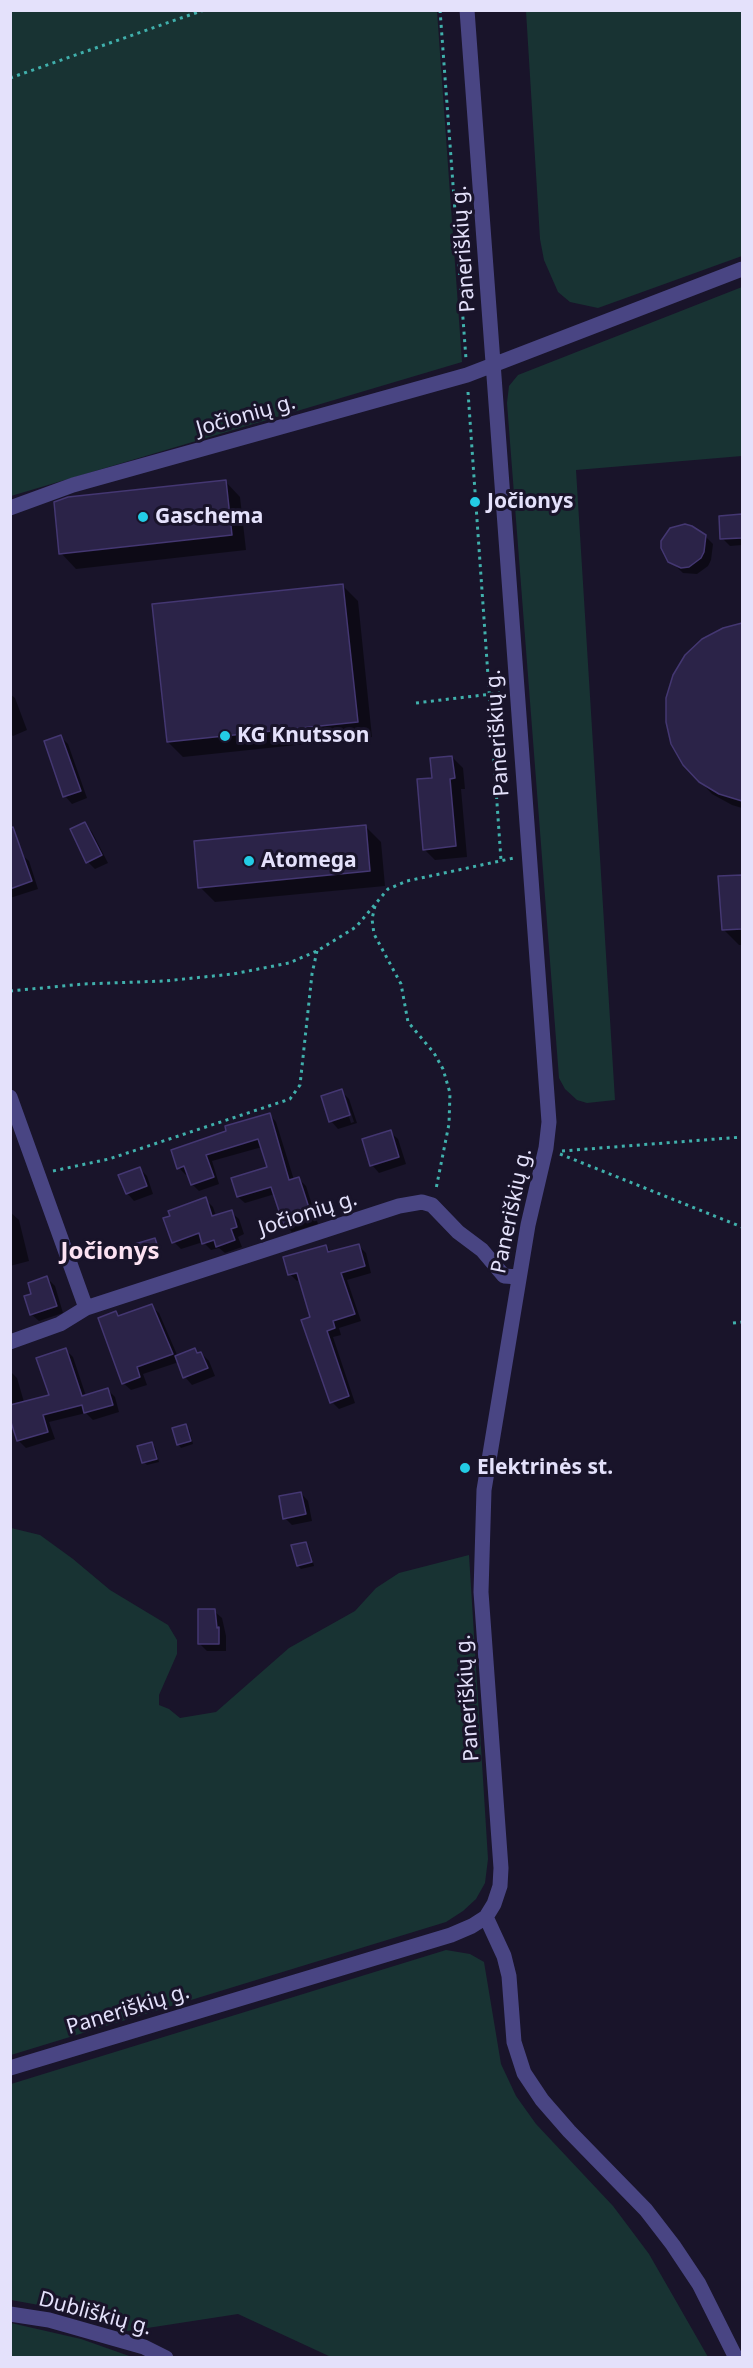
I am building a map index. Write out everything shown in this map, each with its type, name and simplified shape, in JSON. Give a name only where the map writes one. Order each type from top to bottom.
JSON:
[{"type":"street","name":"Paneriškių g.","points":[[10,2068],[451,1935],[486,1917],[494,1904],[500,1886],[501,1868],[481,1592],[482,1521],[492,1433],[528,1225],[546,1148],[549,1122],[467,10]]},
{"type":"street","name":"Jočionių g.","points":[[10,508],[73,485],[467,375],[742,269]]},
{"type":"street","points":[[10,1097],[86,1308]]},
{"type":"street","name":"Jočionių g.","points":[[10,1342],[60,1324],[86,1308],[399,1206],[422,1202],[432,1205]]},
{"type":"street","points":[[432,1205],[458,1232],[482,1250],[499,1272],[504,1276],[519,1277]]},
{"type":"street","points":[[486,1917],[504,1956],[509,1976],[514,2042],[524,2073],[542,2100],[646,2210],[673,2245],[699,2284],[736,2358]]},
{"type":"street","name":"Dubliškių g.","points":[[10,2314],[49,2320],[144,2347],[166,2358]]},
{"type":"path","points":[[10,78],[204,10]]},
{"type":"path","points":[[440,10],[501,860]]},
{"type":"path","points":[[416,703],[517,692]]},
{"type":"path","points":[[10,991],[84,984],[164,981],[233,974],[289,963],[317,951],[356,927],[388,889],[407,881],[454,873],[501,860],[528,857]]},
{"type":"path","points":[[375,904],[372,919],[374,934],[401,984],[408,1022],[434,1053],[443,1069],[450,1093],[449,1124],[432,1205]]},
{"type":"path","points":[[39,1174],[109,1159],[290,1099],[300,1085],[312,974],[317,951]]},
{"type":"path","points":[[742,1137],[554,1151],[742,1227]]},
{"type":"path","points":[[733,1323],[742,1322]]},
{"type":"green space","points":[[11,11],[437,11],[462,362],[11,496]]},
{"type":"green space","points":[[526,11],[742,11],[742,256],[598,308],[570,302],[558,292],[544,260],[540,239]]},
{"type":"green space","points":[[742,287],[742,456],[576,470],[615,1100],[587,1103],[577,1100],[565,1089],[559,1078],[507,403],[509,386],[518,375]]},
{"type":"green space","points":[[11,1528],[40,1535],[110,1590],[168,1625],[177,1640],[177,1654],[159,1695],[159,1705],[169,1709],[180,1718],[216,1712],[289,1648],[355,1611],[376,1588],[399,1573],[469,1555],[488,1859],[485,1883],[476,1899],[446,1922],[11,2055]]},
{"type":"green space","points":[[446,1950],[470,1954],[484,1962],[501,2064],[516,2096],[536,2124],[613,2206],[649,2254],[708,2357],[331,2357],[238,2314],[128,2331],[50,2307],[11,2300],[11,2084]]},
{"type":"green space","points":[[11,2323],[81,2339],[132,2357],[11,2357]]},
{"type":"building","name":"Gaschema","points":[[226,480],[232,535],[59,554],[54,502],[68,497]]},
{"type":"building","points":[[742,514],[742,538],[720,539],[719,516]]},
{"type":"building","points":[[685,524],[706,535],[701,558],[689,567],[681,568],[668,562],[661,548],[661,541],[670,528]]},
{"type":"building","points":[[343,584],[358,722],[167,742],[152,604]]},
{"type":"building","points":[[742,623],[742,801],[719,794],[699,782],[683,765],[671,744],[666,722],[666,698],[673,675],[685,655],[702,639],[723,628]]},
{"type":"building","points":[[61,735],[81,791],[63,797],[44,741]]},
{"type":"building","points":[[452,756],[455,778],[450,779],[456,846],[423,850],[417,779],[432,778],[430,758]]},
{"type":"building","points":[[85,822],[102,855],[86,863],[70,829]]},
{"type":"building","points":[[366,825],[370,871],[198,888],[194,841]]},
{"type":"building","points":[[13,827],[32,881],[10,889],[10,828]]},
{"type":"building","points":[[742,875],[742,929],[722,930],[718,876]]},
{"type":"building","points":[[342,1089],[350,1115],[329,1122],[321,1096]]},
{"type":"building","points":[[270,1113],[289,1180],[299,1177],[312,1217],[284,1226],[271,1187],[237,1197],[231,1178],[267,1167],[258,1139],[206,1155],[214,1177],[191,1185],[184,1166],[177,1169],[171,1150],[226,1131],[225,1126]]},
{"type":"building","points":[[391,1130],[399,1157],[370,1166],[362,1139]]},
{"type":"building","points":[[140,1167],[147,1186],[126,1194],[118,1175]]},
{"type":"building","points":[[206,1197],[212,1216],[232,1210],[237,1227],[231,1229],[235,1240],[216,1247],[214,1240],[202,1244],[199,1233],[172,1243],[163,1218],[170,1216],[168,1211]]},
{"type":"building","points":[[155,1238],[159,1251],[138,1258],[135,1244]]},
{"type":"building","points":[[359,1244],[365,1266],[341,1273],[355,1314],[333,1321],[335,1328],[327,1331],[349,1396],[330,1403],[301,1320],[310,1317],[297,1273],[288,1275],[283,1257],[326,1245],[328,1252]]},
{"type":"building","points":[[47,1276],[57,1306],[30,1315],[24,1296],[31,1294],[28,1283]]},
{"type":"building","points":[[152,1304],[173,1354],[137,1367],[140,1377],[122,1384],[98,1318],[116,1311],[118,1316]]},
{"type":"building","points":[[66,1348],[82,1396],[108,1388],[113,1405],[84,1413],[82,1405],[43,1415],[48,1432],[17,1441],[10,1419],[10,1405],[49,1395],[36,1358]]},
{"type":"building","points":[[195,1348],[197,1353],[201,1352],[208,1368],[183,1378],[175,1356]]},
{"type":"building","points":[[186,1424],[191,1441],[177,1445],[172,1428]]},
{"type":"building","points":[[152,1442],[157,1459],[142,1463],[137,1446]]},
{"type":"building","points":[[301,1492],[306,1514],[283,1519],[279,1496]]},
{"type":"building","points":[[306,1542],[312,1562],[297,1566],[291,1545]]},
{"type":"building","points":[[198,1609],[215,1609],[217,1628],[219,1627],[219,1644],[198,1644]]},
{"type":"place","name":"Jočionys","points":[[475,502]]},
{"type":"place","name":"Gaschema","points":[[143,517]]},
{"type":"place","name":"KG Knutsson","points":[[225,736]]},
{"type":"place","name":"Atomega","points":[[249,861]]},
{"type":"place","name":"Elektrinės st.","points":[[465,1468]]},
{"type":"district","name":"Jočionys","points":[[110,1252]]}]
